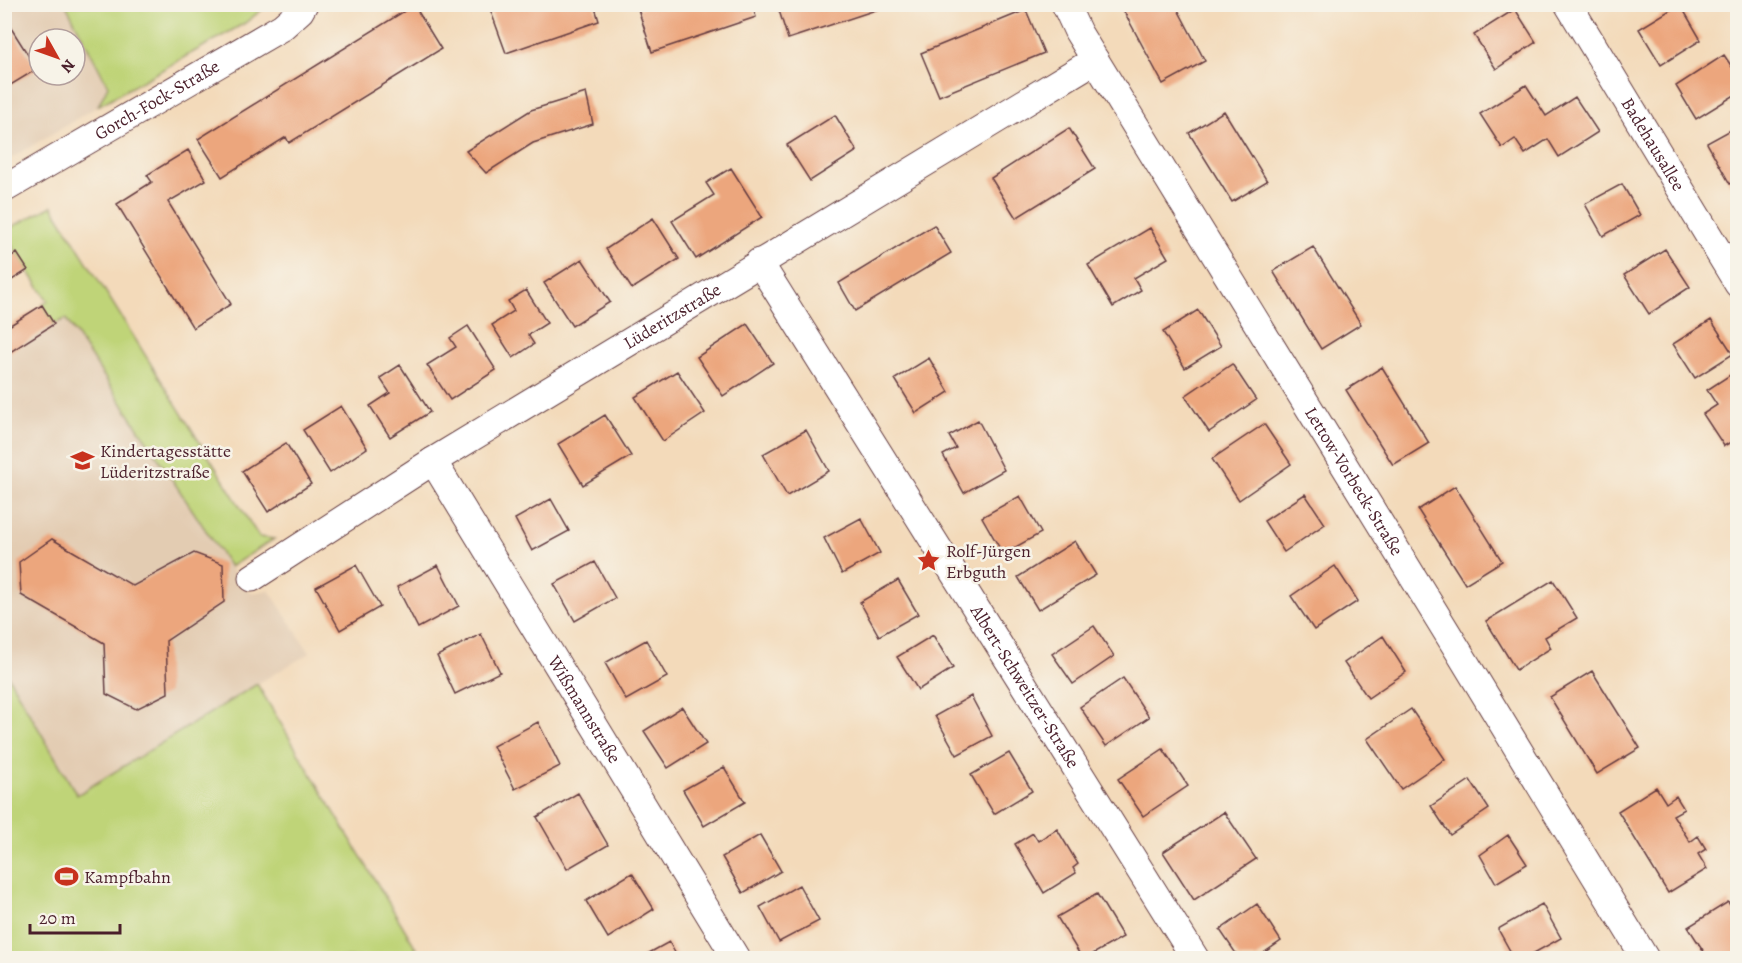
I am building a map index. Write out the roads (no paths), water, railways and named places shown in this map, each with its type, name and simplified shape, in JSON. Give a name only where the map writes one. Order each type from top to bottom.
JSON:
[{"type":"street","name":"Gorch-Fock-Straße","points":[[4,189],[282,27],[300,11],[304,4]]},
{"type":"street","name":"Lettow-Vorbeck-Straße","points":[[1065,4],[1095,60],[1645,958]]},
{"type":"street","name":"Badehausallee","points":[[1568,4],[1737,284]]},
{"type":"street","name":"Lüderitzstraße","points":[[252,578],[432,461],[1095,60]]},
{"type":"street","name":"Albert-Schweitzer-Straße","points":[[759,262],[1195,958]]},
{"type":"street","name":"Wißmannstraße","points":[[432,461],[736,958]]},
{"type":"place","name":"Kindertagesstätte Lüderitzstraße","points":[[82,461]]},
{"type":"place","name":"Rolf-Jürgen Erbguth","points":[[928,561]]},
{"type":"place","name":"Kampfbahn","points":[[66,877]]}]
